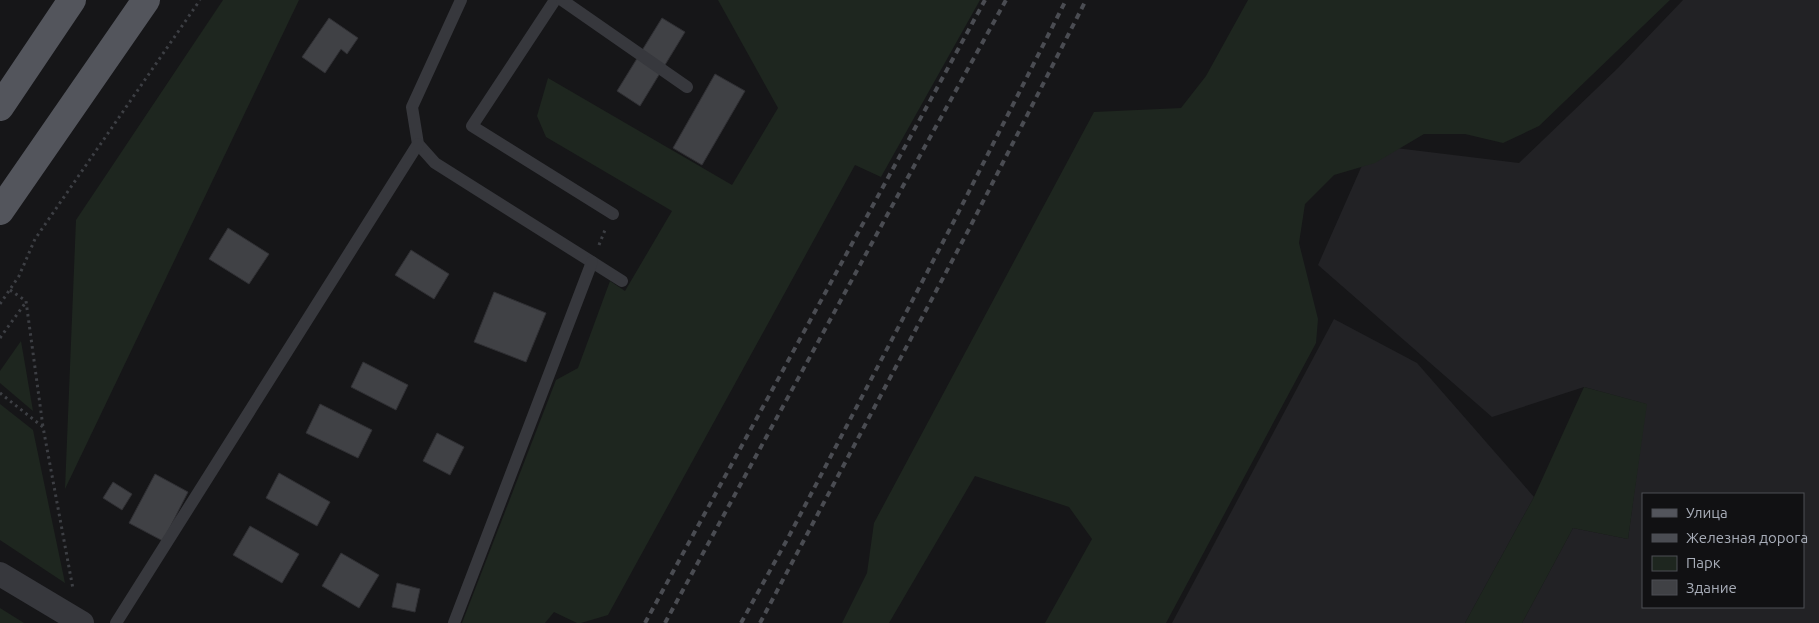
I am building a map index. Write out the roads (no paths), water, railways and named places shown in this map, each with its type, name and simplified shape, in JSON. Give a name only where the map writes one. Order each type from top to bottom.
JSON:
[{"type":"main road","points":[[0,211],[146,0]]},
{"type":"main road","points":[[0,107],[66,2]]},
{"type":"street","points":[[0,574],[72,614]]},
{"type":"lane","points":[[461,0],[412,107],[418,144],[435,163],[622,281]]},
{"type":"lane","points":[[555,0],[472,126],[613,214]]},
{"type":"lane","points":[[562,0],[687,87]]},
{"type":"lane","points":[[116,623],[418,144]]},
{"type":"lane","points":[[454,623],[592,262]]},
{"type":"railway","points":[[645,623],[985,0]]},
{"type":"railway","points":[[665,623],[1006,0]]},
{"type":"railway","points":[[741,623],[788,538],[954,221],[1066,0]]},
{"type":"railway","points":[[760,623],[969,229],[1086,0]]}]
